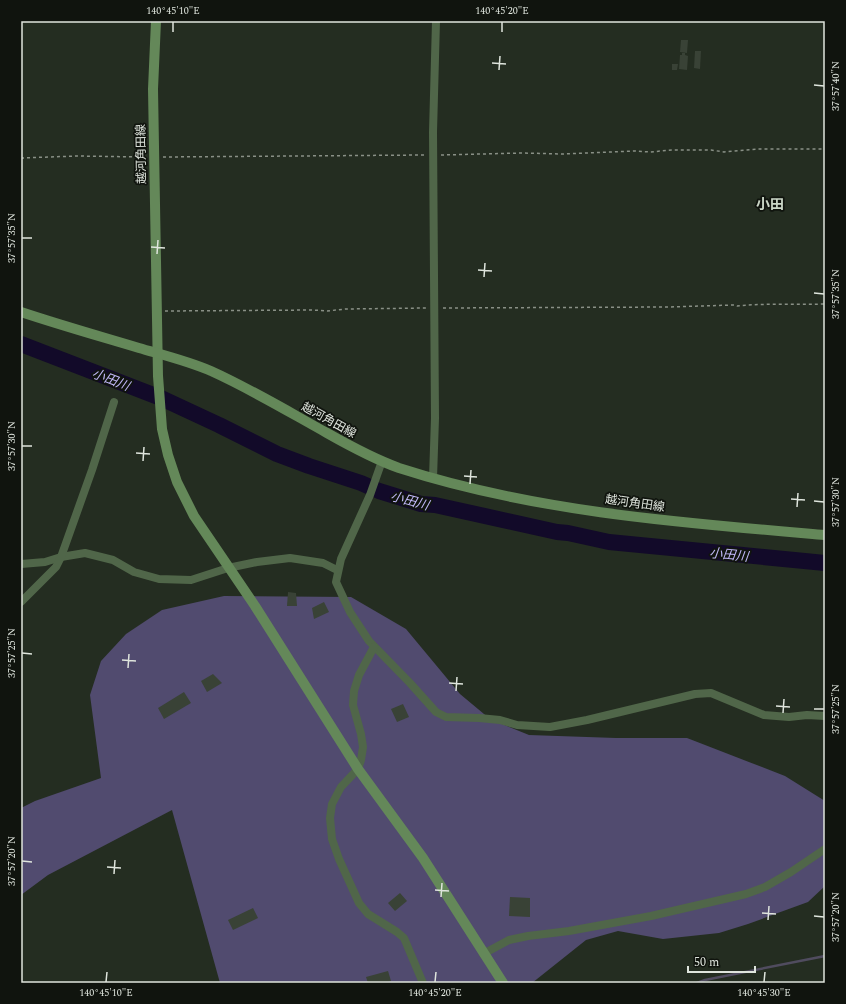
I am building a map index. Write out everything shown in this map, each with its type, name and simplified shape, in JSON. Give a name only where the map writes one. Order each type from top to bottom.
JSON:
[{"type":"main road","name":"越河角田線","points":[[156,21],[153,90],[157,353],[182,360],[211,371],[357,450],[382,461],[433,478],[477,490],[629,516],[713,526],[825,535]]},
{"type":"main road","points":[[21,312],[157,353],[162,429],[168,455],[184,496],[194,516],[255,606],[358,769],[423,858],[502,983]]},
{"type":"street","points":[[433,478],[435,418],[433,155],[436,21]]},
{"type":"street","points":[[21,602],[56,567],[92,470],[114,402]]},
{"type":"street","points":[[382,461],[370,495],[341,559],[337,570],[336,582],[350,612],[369,642],[410,683],[436,712],[446,717],[500,720],[517,725],[550,727],[587,720],[695,694],[711,693],[764,716],[825,716]]},
{"type":"street","points":[[21,564],[45,562],[60,557],[85,554],[113,560],[134,572],[159,579],[190,580],[228,568],[257,562],[290,558],[323,563],[337,570]]},
{"type":"street","points":[[374,647],[359,675],[354,691],[353,705],[363,747],[358,769],[341,787],[332,804],[330,818],[332,839],[339,859],[359,903],[368,914],[404,938],[423,983]]},
{"type":"street","points":[[483,954],[509,940],[651,916],[746,894],[765,887],[791,872],[825,849]]},
{"type":"path","points":[[21,158],[77,156],[154,157],[300,155],[334,157],[356,154],[563,154],[672,150],[711,150],[724,152],[758,149],[825,149]]},
{"type":"path","points":[[156,311],[327,311],[346,309],[660,307],[825,304]]},
{"type":"shaded area","points":[[224,596],[351,597],[406,629],[460,694],[490,719],[529,735],[616,738],[687,738],[785,776],[825,801],[825,886],[808,902],[719,933],[663,939],[618,931],[586,940],[532,983],[220,983],[172,810],[48,875],[21,895],[21,808],[35,801],[101,778],[90,695],[101,661],[126,634],[162,610]]},
{"type":"building","points":[[681,40],[688,40],[687,53],[680,52]]},
{"type":"building","points":[[695,51],[701,51],[700,69],[694,68]]},
{"type":"building","points":[[682,53],[685,53],[685,55],[688,56],[687,70],[679,69],[680,55],[682,55]]},
{"type":"building","points":[[672,64],[678,64],[677,70],[672,70]]},
{"type":"building","points":[[288,592],[296,593],[297,606],[287,606]]},
{"type":"building","points":[[324,602],[329,612],[314,619],[312,608]]},
{"type":"building","points":[[213,674],[222,683],[207,692],[201,681]]},
{"type":"building","points":[[184,692],[191,703],[164,719],[158,708]]},
{"type":"building","points":[[403,704],[409,717],[397,722],[391,709]]},
{"type":"building","points":[[400,893],[407,901],[395,911],[388,903]]},
{"type":"building","points":[[510,897],[530,898],[530,917],[509,916]]},
{"type":"building","points":[[253,908],[258,918],[233,930],[228,920]]},
{"type":"building","points":[[388,971],[391,981],[384,983],[368,983],[366,977]]},
{"type":"waterway","name":"小田川","points":[[21,344],[161,398],[277,454],[361,483],[379,491],[421,504],[435,505],[609,542],[825,563]]},
{"type":"waterway","points":[[697,983],[705,980],[825,956]]},
{"type":"district","name":"小田","points":[[770,204]]}]
